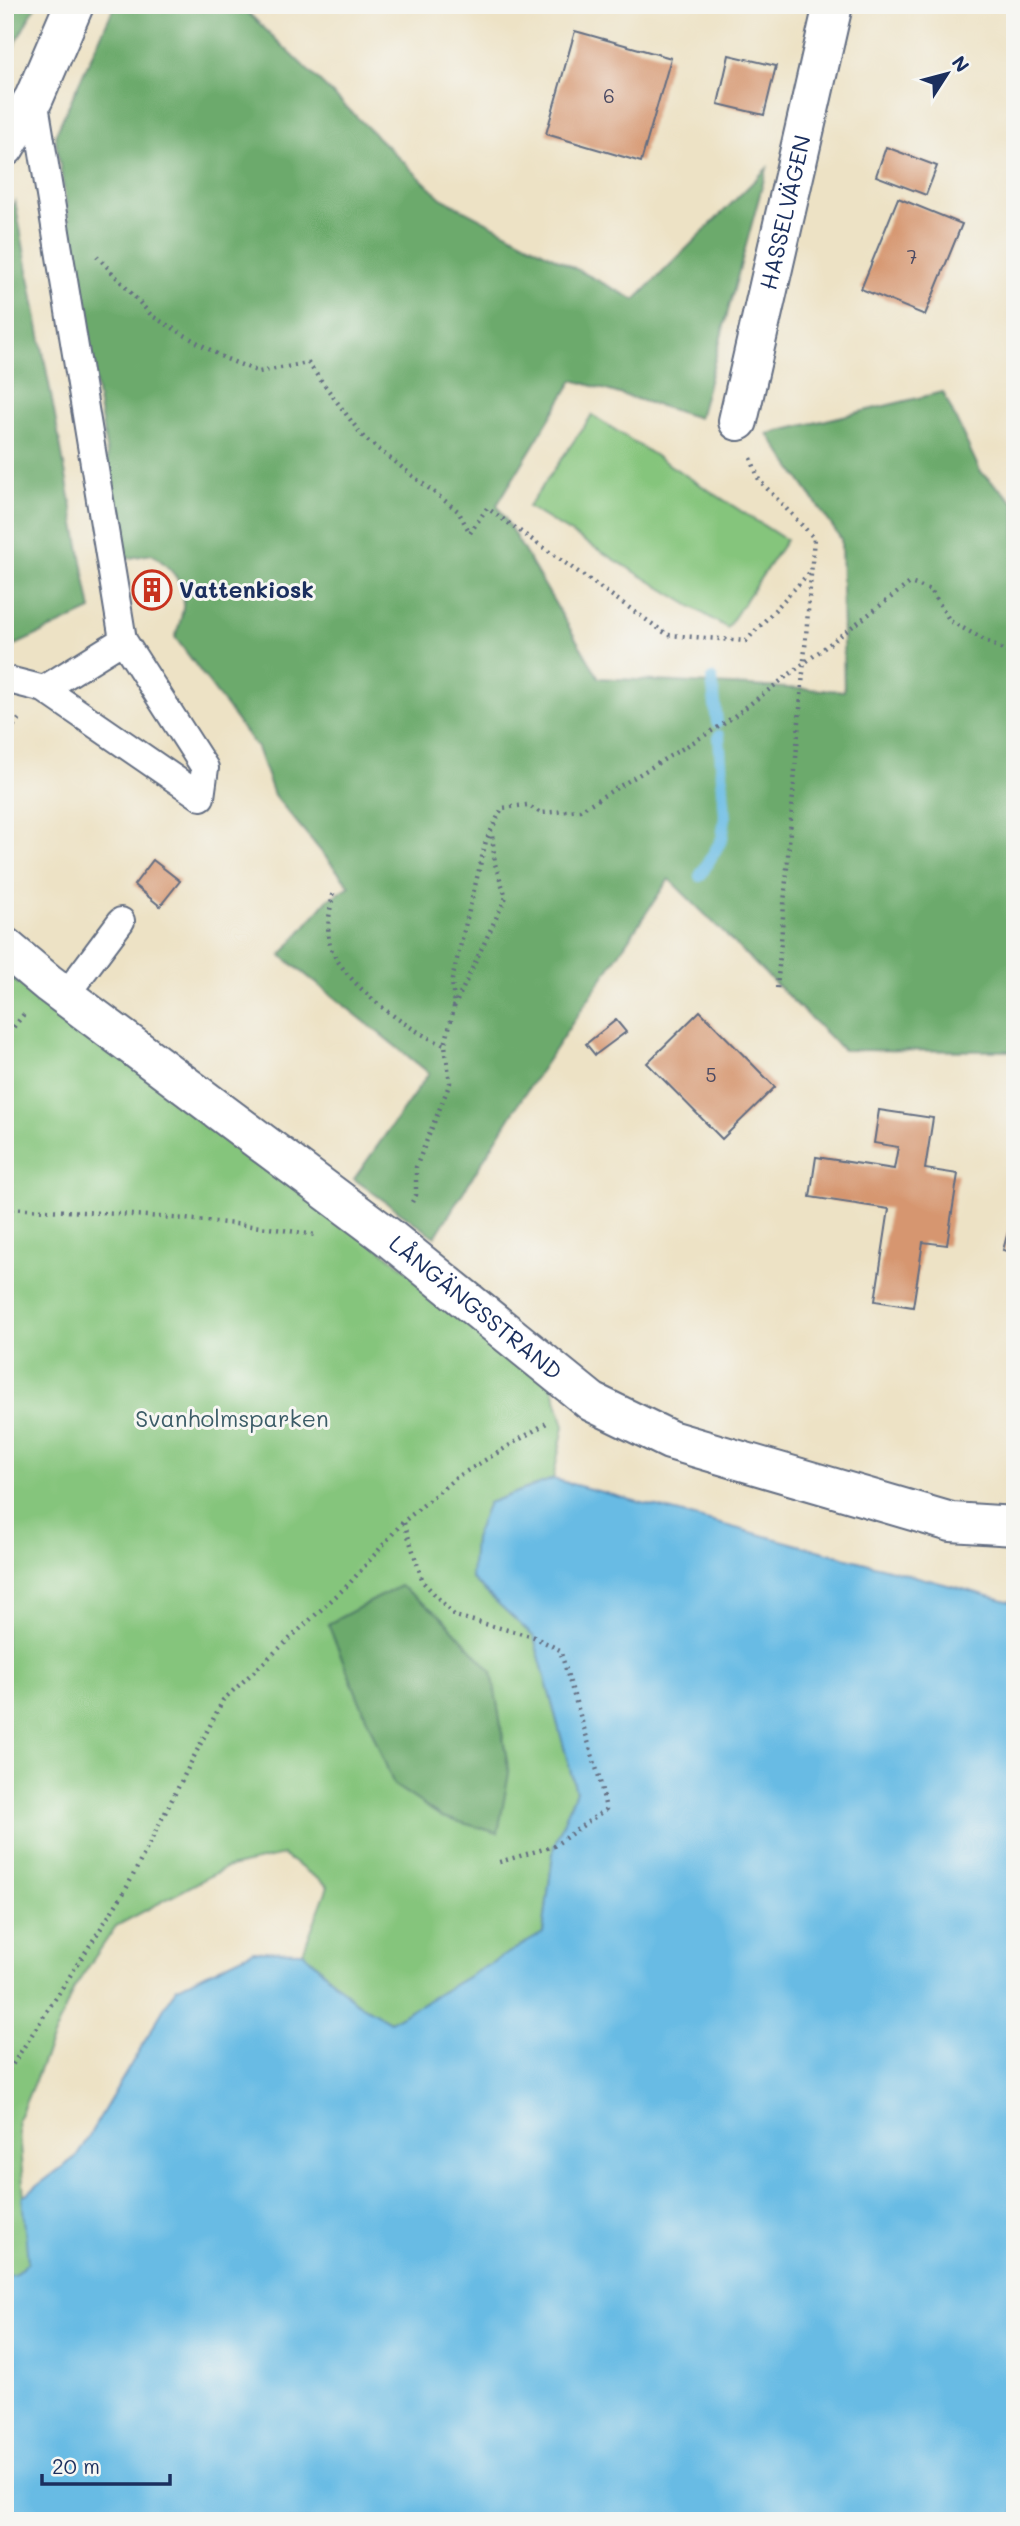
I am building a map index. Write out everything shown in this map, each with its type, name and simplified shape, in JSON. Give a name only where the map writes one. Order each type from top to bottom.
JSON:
[{"type":"street","points":[[5,148],[34,98],[74,5]]},
{"type":"street","name":"HASSELVÄGEN","points":[[738,421],[833,5]]},
{"type":"street","name":"LÅNGÄNGSSTRAND","points":[[5,947],[65,996],[387,1236],[592,1402],[670,1440],[951,1522],[1015,1526]]},
{"type":"lane","points":[[5,679],[44,689],[201,797],[205,768],[123,640],[34,98]]},
{"type":"lane","points":[[44,689],[123,640]]},
{"type":"lane","points":[[65,996],[121,921]]},
{"type":"path","points":[[52,208],[152,316],[224,358],[259,372],[307,363],[365,438],[458,511],[470,533],[488,508],[668,635],[746,641],[811,571]]},
{"type":"path","points":[[738,421],[759,480],[814,538],[776,989]]},
{"type":"path","points":[[454,1008],[452,980],[486,841],[502,808],[527,805],[541,813],[580,810],[725,723],[910,583],[931,590],[950,621],[1010,654],[1015,652]]},
{"type":"path","points":[[387,1236],[416,1195],[416,1167],[450,1083],[445,1045],[454,1008],[506,897],[495,864],[492,833]]},
{"type":"path","points":[[333,894],[328,922],[332,952],[369,996],[416,1034],[445,1045]]},
{"type":"path","points":[[5,1208],[160,1216],[257,1226],[324,1237]]},
{"type":"path","points":[[5,2076],[125,1891],[223,1700],[349,1584],[404,1522],[457,1477],[559,1416]]},
{"type":"path","points":[[404,1522],[423,1582],[455,1616],[534,1637],[560,1650],[600,1777],[606,1809],[554,1846],[496,1863]]},
{"type":"green space","points":[[5,5],[36,5],[5,63]]},
{"type":"green space","points":[[115,5],[240,5],[441,198],[635,300],[767,168],[699,418],[573,380],[497,505],[599,678],[844,691],[841,539],[768,434],[943,392],[980,471],[1015,503],[1015,1051],[843,1050],[669,879],[522,1098],[435,1237],[354,1179],[429,1073],[281,955],[327,900],[350,886],[274,795],[257,748],[175,637],[184,600],[179,581],[164,563],[152,554],[124,559],[55,135]]},
{"type":"green space","points":[[15,201],[91,610],[5,650],[5,217]]},
{"type":"green space","points":[[592,415],[786,540],[727,628],[528,507]]},
{"type":"green space","name":"Svanholmsparken","points":[[5,958],[551,1382],[564,1426],[553,1479],[488,1503],[471,1578],[534,1637],[576,1791],[554,1846],[543,1933],[390,2022],[354,2001],[303,1952],[328,1886],[283,1855],[225,1868],[116,1926],[74,1988],[18,2120],[29,2262],[14,2275],[5,2276]]},
{"type":"green space","points":[[400,1586],[441,1616],[492,1672],[509,1773],[498,1833],[442,1817],[394,1785],[328,1624]]},
{"type":"water","points":[[553,1479],[1015,1603],[1015,2521],[5,2521],[5,2276],[14,2275],[28,2262],[22,2197],[77,2156],[176,1988],[253,1951],[303,1952],[354,2001],[390,2022],[543,1933],[554,1846],[576,1791],[534,1637],[471,1578],[474,1539],[488,1503]]},
{"type":"building","points":[[575,31],[671,58],[641,162],[546,134]]},
{"type":"building","points":[[729,55],[776,66],[764,115],[718,104]]},
{"type":"building","points":[[886,147],[937,166],[926,195],[876,176]]},
{"type":"building","points":[[898,198],[962,224],[925,315],[861,289]]},
{"type":"building","name":"Vattenkiosk","points":[[154,576],[165,594],[150,604],[139,586]]},
{"type":"building","points":[[153,860],[180,881],[160,906],[134,885]]},
{"type":"building","points":[[700,1011],[775,1087],[722,1139],[647,1063]]},
{"type":"building","points":[[616,1020],[626,1032],[595,1055],[586,1044]]},
{"type":"building","points":[[879,1110],[933,1118],[925,1169],[958,1174],[947,1245],[923,1242],[913,1307],[875,1301],[889,1209],[810,1197],[816,1157],[894,1169],[898,1147],[874,1143]]},
{"type":"building","points":[[1015,1210],[1015,1253],[1003,1250]]},
{"type":"waterway","points":[[712,679],[717,722]]},
{"type":"waterway","points":[[700,876],[722,839],[725,816],[719,736]]},
{"type":"place","name":"Vattenkiosk","points":[[152,590]]}]
